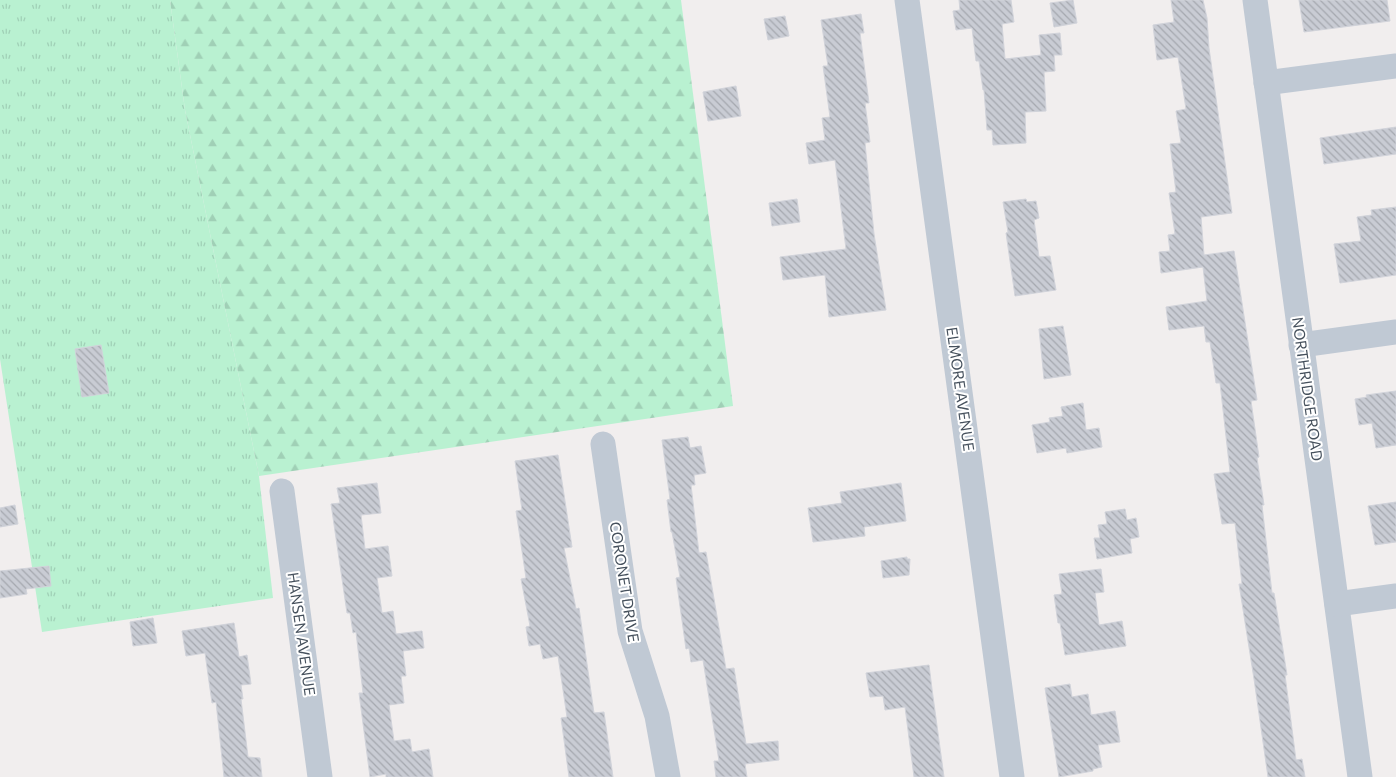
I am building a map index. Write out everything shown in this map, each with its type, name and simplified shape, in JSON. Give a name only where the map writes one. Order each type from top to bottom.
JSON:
[{"type":"street","name":"ELMORE AVENUE","points":[[907,0],[1012,777]]},
{"type":"street","name":"NORTHRIDGE ROAD","points":[[1254,0],[1360,777]]},
{"type":"street","points":[[1266,83],[1396,66]]},
{"type":"street","points":[[1301,345],[1396,332]]},
{"type":"street","name":"CORONET DRIVE","points":[[603,444],[630,631],[657,716],[668,777]]},
{"type":"street","name":"HANSEN AVENUE","points":[[282,492],[320,777]]},
{"type":"street","points":[[1337,604],[1396,596]]},
{"type":"green space","points":[[0,0],[170,0],[185,110],[259,476],[273,598],[42,632],[0,359]]},
{"type":"green space","points":[[170,0],[681,0],[733,406],[259,476],[185,110]]},
{"type":"building","points":[[959,0],[1011,0],[1014,22],[1002,24],[1005,59],[1041,55],[1039,35],[1060,33],[1062,55],[1054,55],[1055,71],[1044,72],[1046,111],[1025,112],[1026,143],[993,145],[992,130],[987,130],[984,90],[979,61],[976,61],[972,28],[956,30],[953,11],[960,10]]},
{"type":"building","points":[[1073,0],[1077,23],[1054,27],[1050,3]]},
{"type":"building","points":[[1171,0],[1203,0],[1207,18],[1209,48],[1232,213],[1201,217],[1204,255],[1234,251],[1257,400],[1251,401],[1259,457],[1257,458],[1264,505],[1262,505],[1272,593],[1274,593],[1287,675],[1285,675],[1296,760],[1302,759],[1305,777],[1268,777],[1239,584],[1242,584],[1235,523],[1222,524],[1214,474],[1230,472],[1220,383],[1216,383],[1210,342],[1206,342],[1204,326],[1169,330],[1166,307],[1207,301],[1203,267],[1161,273],[1159,252],[1170,251],[1168,235],[1175,234],[1169,193],[1176,192],[1170,144],[1181,143],[1176,111],[1186,109],[1178,57],[1157,60],[1153,25],[1174,22]]},
{"type":"building","points":[[1299,0],[1387,0],[1390,21],[1304,32]]},
{"type":"building","points":[[861,14],[864,33],[860,33],[869,103],[865,103],[870,142],[865,143],[874,234],[886,310],[829,317],[825,275],[783,280],[780,257],[846,249],[835,160],[809,164],[806,143],[825,140],[822,118],[830,117],[823,66],[828,66],[821,20]]},
{"type":"building","points":[[785,16],[789,36],[768,40],[764,19]]},
{"type":"building","points":[[736,86],[741,116],[708,121],[703,92]]},
{"type":"building","points":[[1396,127],[1396,154],[1324,164],[1320,138]]},
{"type":"building","points":[[797,199],[800,222],[772,226],[769,203]]},
{"type":"building","points":[[1026,199],[1027,202],[1036,201],[1039,218],[1034,220],[1039,257],[1050,256],[1056,290],[1015,296],[1003,202]]},
{"type":"building","points":[[1396,207],[1396,275],[1340,283],[1334,244],[1361,241],[1357,217],[1372,215],[1371,210]]},
{"type":"building","points":[[1063,326],[1071,375],[1044,379],[1039,329]]},
{"type":"building","points":[[101,345],[109,393],[82,397],[75,349]]},
{"type":"building","points":[[1396,391],[1396,445],[1376,448],[1372,423],[1359,425],[1355,399],[1367,397],[1366,395]]},
{"type":"building","points":[[1083,403],[1086,430],[1099,428],[1102,447],[1067,453],[1066,448],[1037,453],[1032,425],[1050,422],[1049,418],[1063,416],[1061,407]]},
{"type":"building","points":[[688,437],[690,448],[701,446],[706,473],[694,475],[695,485],[691,485],[699,553],[706,552],[726,669],[734,668],[746,744],[778,741],[779,760],[745,764],[747,777],[716,777],[714,761],[719,761],[703,660],[691,662],[689,648],[686,649],[676,578],[680,577],[671,532],[667,500],[670,499],[662,440]]},
{"type":"building","points":[[558,455],[572,547],[564,548],[576,609],[579,608],[594,713],[604,712],[613,777],[569,777],[561,718],[567,717],[558,656],[543,659],[540,644],[529,646],[526,627],[530,626],[521,579],[526,578],[516,511],[522,510],[515,461]]},
{"type":"building","points":[[377,483],[381,513],[361,515],[365,549],[388,546],[392,576],[377,578],[382,613],[393,611],[396,634],[422,631],[424,648],[403,651],[406,676],[401,676],[404,703],[389,705],[394,741],[410,739],[412,752],[429,749],[433,777],[386,777],[386,774],[370,777],[359,693],[363,693],[356,632],[353,633],[350,613],[347,613],[331,504],[340,503],[337,488]]},
{"type":"building","points":[[901,483],[906,521],[864,527],[865,536],[813,542],[808,508],[842,503],[840,492]]},
{"type":"building","points":[[1396,502],[1396,542],[1375,545],[1368,506]]},
{"type":"building","points":[[15,505],[18,524],[0,527],[0,508]]},
{"type":"building","points":[[1125,509],[1127,520],[1136,518],[1139,537],[1130,539],[1132,553],[1097,559],[1094,538],[1100,538],[1098,525],[1107,524],[1105,512]]},
{"type":"building","points":[[907,557],[907,559],[910,559],[909,575],[883,578],[881,561]]},
{"type":"building","points":[[49,566],[51,586],[26,589],[27,594],[0,598],[0,571]]},
{"type":"building","points":[[1101,569],[1104,592],[1095,593],[1099,625],[1122,621],[1126,646],[1065,655],[1054,595],[1062,594],[1059,574]]},
{"type":"building","points":[[153,618],[157,643],[133,646],[130,622]]},
{"type":"building","points":[[234,623],[239,657],[247,655],[251,684],[241,685],[248,757],[260,758],[262,777],[224,777],[216,702],[212,703],[205,653],[186,656],[182,631]]},
{"type":"building","points":[[929,665],[944,777],[914,777],[905,707],[885,710],[883,696],[870,697],[866,673]]},
{"type":"building","points":[[1070,684],[1072,697],[1088,694],[1091,715],[1115,711],[1120,742],[1098,745],[1102,767],[1093,769],[1093,771],[1059,777],[1045,688]]}]
